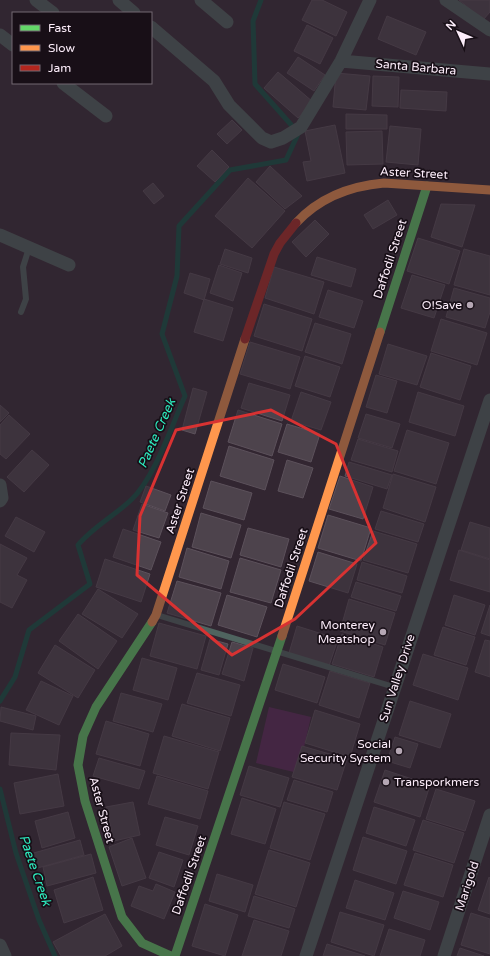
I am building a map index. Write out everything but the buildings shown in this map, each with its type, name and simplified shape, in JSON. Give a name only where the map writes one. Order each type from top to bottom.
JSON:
[{"type":"street","points":[[119,0],[133,12]]},
{"type":"street","points":[[201,0],[227,22]]},
{"type":"street","points":[[152,28],[214,81],[229,105],[262,138],[271,142],[283,138],[301,127],[342,61],[370,0]]},
{"type":"street","points":[[446,0],[490,30]]},
{"type":"street","name":"Santa Barbara","points":[[342,61],[490,74]]},
{"type":"street","points":[[64,84],[106,116]]},
{"type":"street","name":"Aster Street","points":[[171,956],[142,943],[122,917],[85,801],[78,765],[83,736],[96,707],[144,636],[156,615],[266,274],[280,244],[298,219],[316,204],[350,188],[369,183],[490,190]]},
{"type":"street","name":"Daffodil Street","points":[[175,956],[277,652],[427,186]]},
{"type":"street","points":[[0,234],[69,265]]},
{"type":"street","name":"Sun Valley Drive","points":[[306,956],[490,400]]},
{"type":"street","name":"Marigold","points":[[444,956],[490,815]]},
{"type":"street","points":[[0,945],[5,956]]},
{"type":"lane","points":[[21,312],[26,299],[23,266],[29,248]]},
{"type":"lane","points":[[156,615],[394,687]]},
{"type":"highlighted area","points":[[271,410],[336,444],[376,543],[295,619],[232,655],[137,575],[140,516],[176,430]]},
{"type":"shaded area","points":[[269,707],[311,717],[298,773],[256,763]]},
{"type":"waterway","name":"Paete Creek","points":[[261,0],[253,21],[255,84],[294,128]]},
{"type":"waterway","name":"Paete Creek","points":[[0,701],[15,677],[29,630],[90,584],[78,545],[90,533],[131,500],[139,491],[155,466],[185,396],[162,334],[177,276],[179,226],[230,170],[286,160],[298,134],[297,133]]},
{"type":"waterway","name":"Paete Creek","points":[[0,789],[16,853],[39,920],[55,956]]},
{"type":"traffic: fast","points":[[380,332],[427,186]]},
{"type":"traffic: fast","points":[[152,622],[96,707],[83,736],[78,765],[85,801],[122,917],[142,943],[171,956]]},
{"type":"traffic: fast","points":[[175,956],[282,636]]},
{"type":"traffic: slow","points":[[296,223],[305,214],[325,200],[347,190],[359,187],[384,183],[490,190]]},
{"type":"traffic: slow","points":[[282,636],[380,332]]},
{"type":"traffic: slow","points":[[152,622],[156,615],[245,339]]},
{"type":"traffic: jam","points":[[245,339],[274,254],[280,243],[296,223]]},
{"type":"place","name":"O!Save","points":[[470,305]]},
{"type":"place","name":"Monterey Meatshop","points":[[383,632]]},
{"type":"place","name":"Social Security System","points":[[399,751]]},
{"type":"place","name":"Transporkmers","points":[[386,782]]}]
